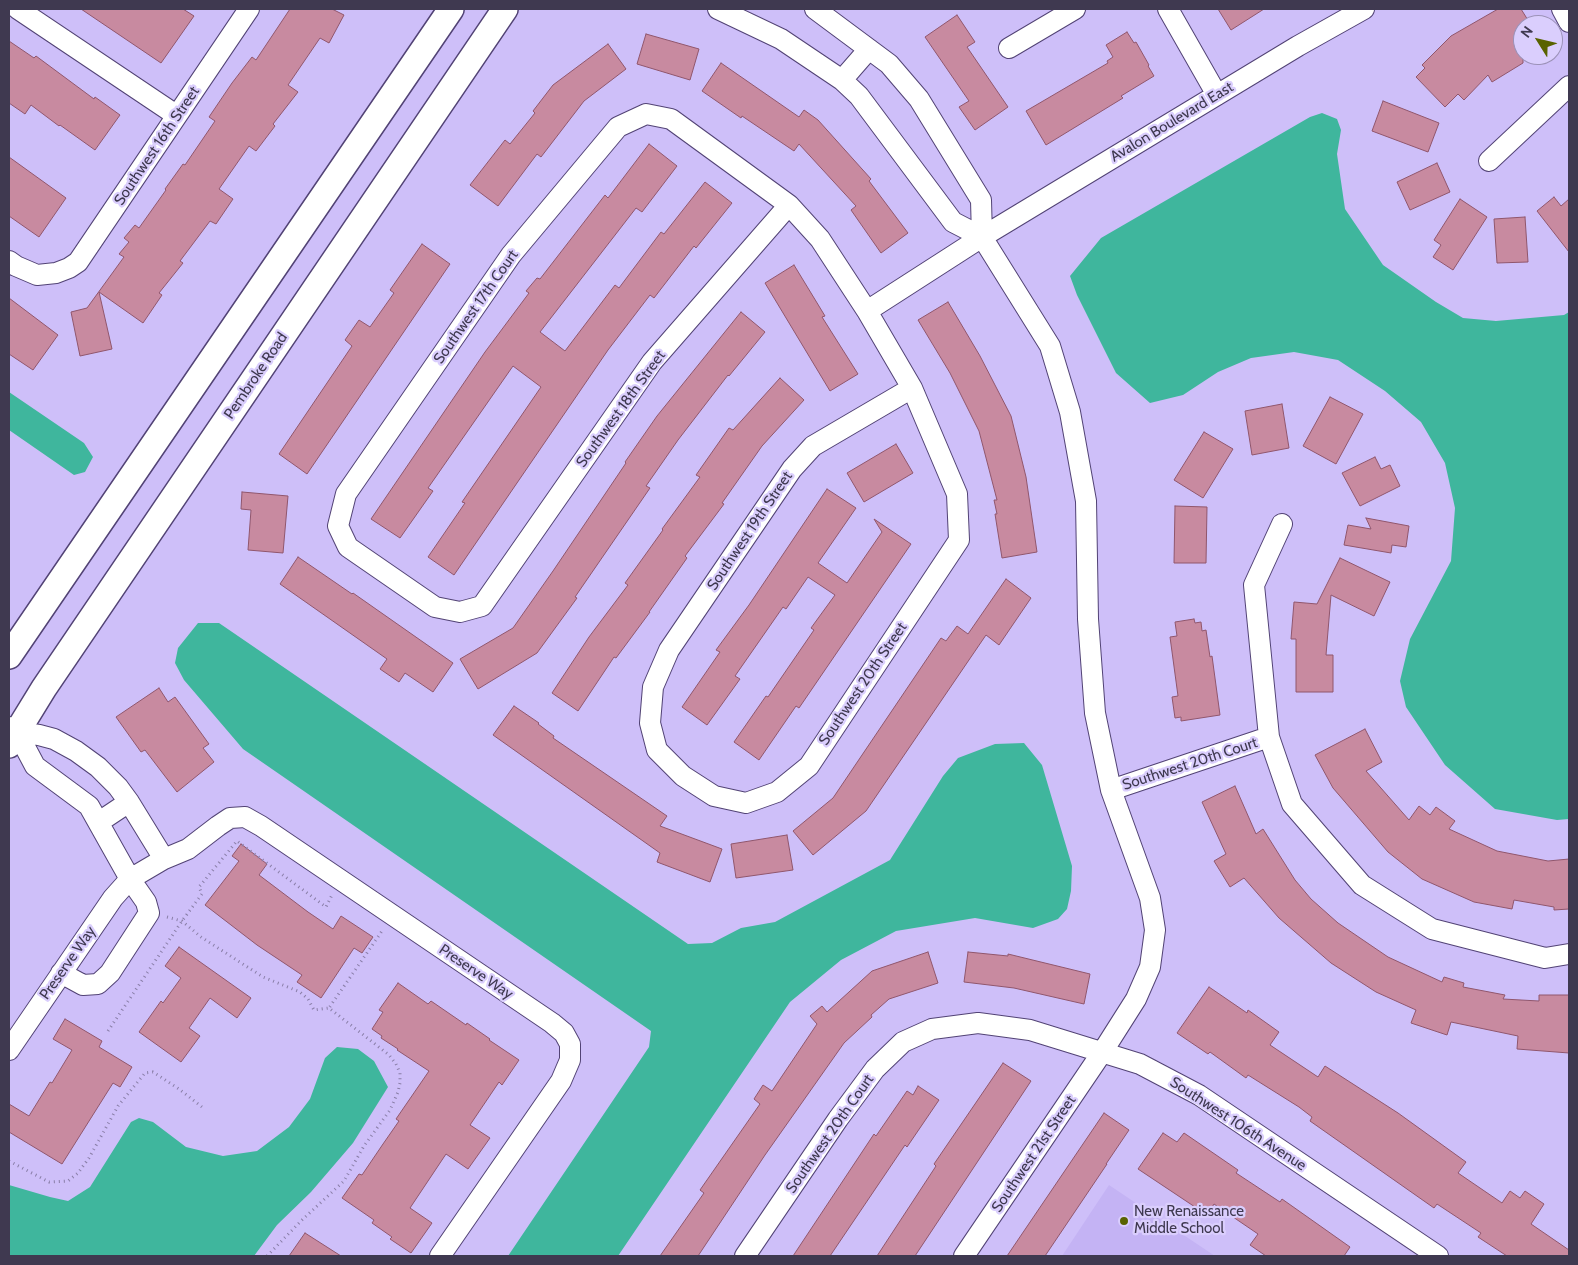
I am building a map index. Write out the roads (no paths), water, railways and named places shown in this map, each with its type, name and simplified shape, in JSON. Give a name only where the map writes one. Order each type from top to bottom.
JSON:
[{"type":"main road","points":[[9,656],[451,9]]},
{"type":"main road","name":"Pembroke Road","points":[[12,735],[505,9]]},
{"type":"street","points":[[18,9],[176,115]]},
{"type":"street","name":"Southwest 16th Street","points":[[9,261],[37,275],[56,273],[78,262],[249,9]]},
{"type":"street","points":[[718,9],[781,39],[842,80],[859,96],[953,222],[982,237],[981,200],[919,99],[889,64],[815,9]]},
{"type":"street","points":[[1009,48],[1075,9]]},
{"type":"street","points":[[1168,9],[1217,95]]},
{"type":"street","name":"Avalon Boulevard East","points":[[867,311],[982,237],[1364,9]]},
{"type":"street","points":[[1562,9],[1569,22]]},
{"type":"street","points":[[842,80],[869,49]]},
{"type":"street","points":[[1489,161],[1569,86]]},
{"type":"street","name":"Southwest 17th Court","points":[[460,612],[435,607],[348,547],[338,526],[346,494],[511,255],[618,127],[646,114],[671,119],[789,205]]},
{"type":"street","points":[[789,205],[820,239],[867,311],[912,388]]},
{"type":"street","name":"Southwest 18th Street","points":[[460,612],[482,606],[652,362],[789,205]]},
{"type":"street","name":"Southwest 21st Street","points":[[964,1256],[1103,1052],[1136,999],[1150,967],[1155,930],[1150,898],[1111,790],[1095,713],[1088,619],[1086,501],[1070,412],[1050,346],[982,237]]},
{"type":"street","name":"Southwest 20th Street","points":[[746,803],[777,792],[809,766],[958,540],[957,494],[912,388]]},
{"type":"street","name":"Southwest 19th Street","points":[[746,803],[714,796],[683,776],[657,750],[650,723],[653,687],[669,650],[792,469],[813,446],[912,388]]},
{"type":"street","points":[[1282,524],[1254,585],[1268,737],[1292,804],[1362,884],[1432,929],[1545,958],[1569,954]]},
{"type":"street","points":[[12,735],[40,735],[54,739],[76,751],[98,768],[118,787],[129,802],[164,859]]},
{"type":"street","points":[[12,735],[36,766],[89,806],[130,879],[146,902],[148,913],[110,973],[98,984],[82,985],[61,973]]},
{"type":"street","name":"Southwest 20th Court","points":[[1111,790],[1268,737]]},
{"type":"street","points":[[99,822],[129,802]]},
{"type":"street","name":"Preserve Way","points":[[12,1039],[113,898],[130,879],[164,859],[188,849],[230,818],[245,817],[552,1023],[564,1034],[570,1044],[570,1060],[560,1081],[440,1256]]},
{"type":"street","name":"Southwest 106th Avenue","points":[[932,1029],[978,1023],[1030,1030],[1140,1064],[1199,1095],[1438,1256]]},
{"type":"street","name":"Southwest 20th Court","points":[[745,1256],[838,1119],[875,1069],[904,1042],[932,1029]]},
{"type":"place","name":"New Renaissance Middle School","points":[[1124,1221]]}]
